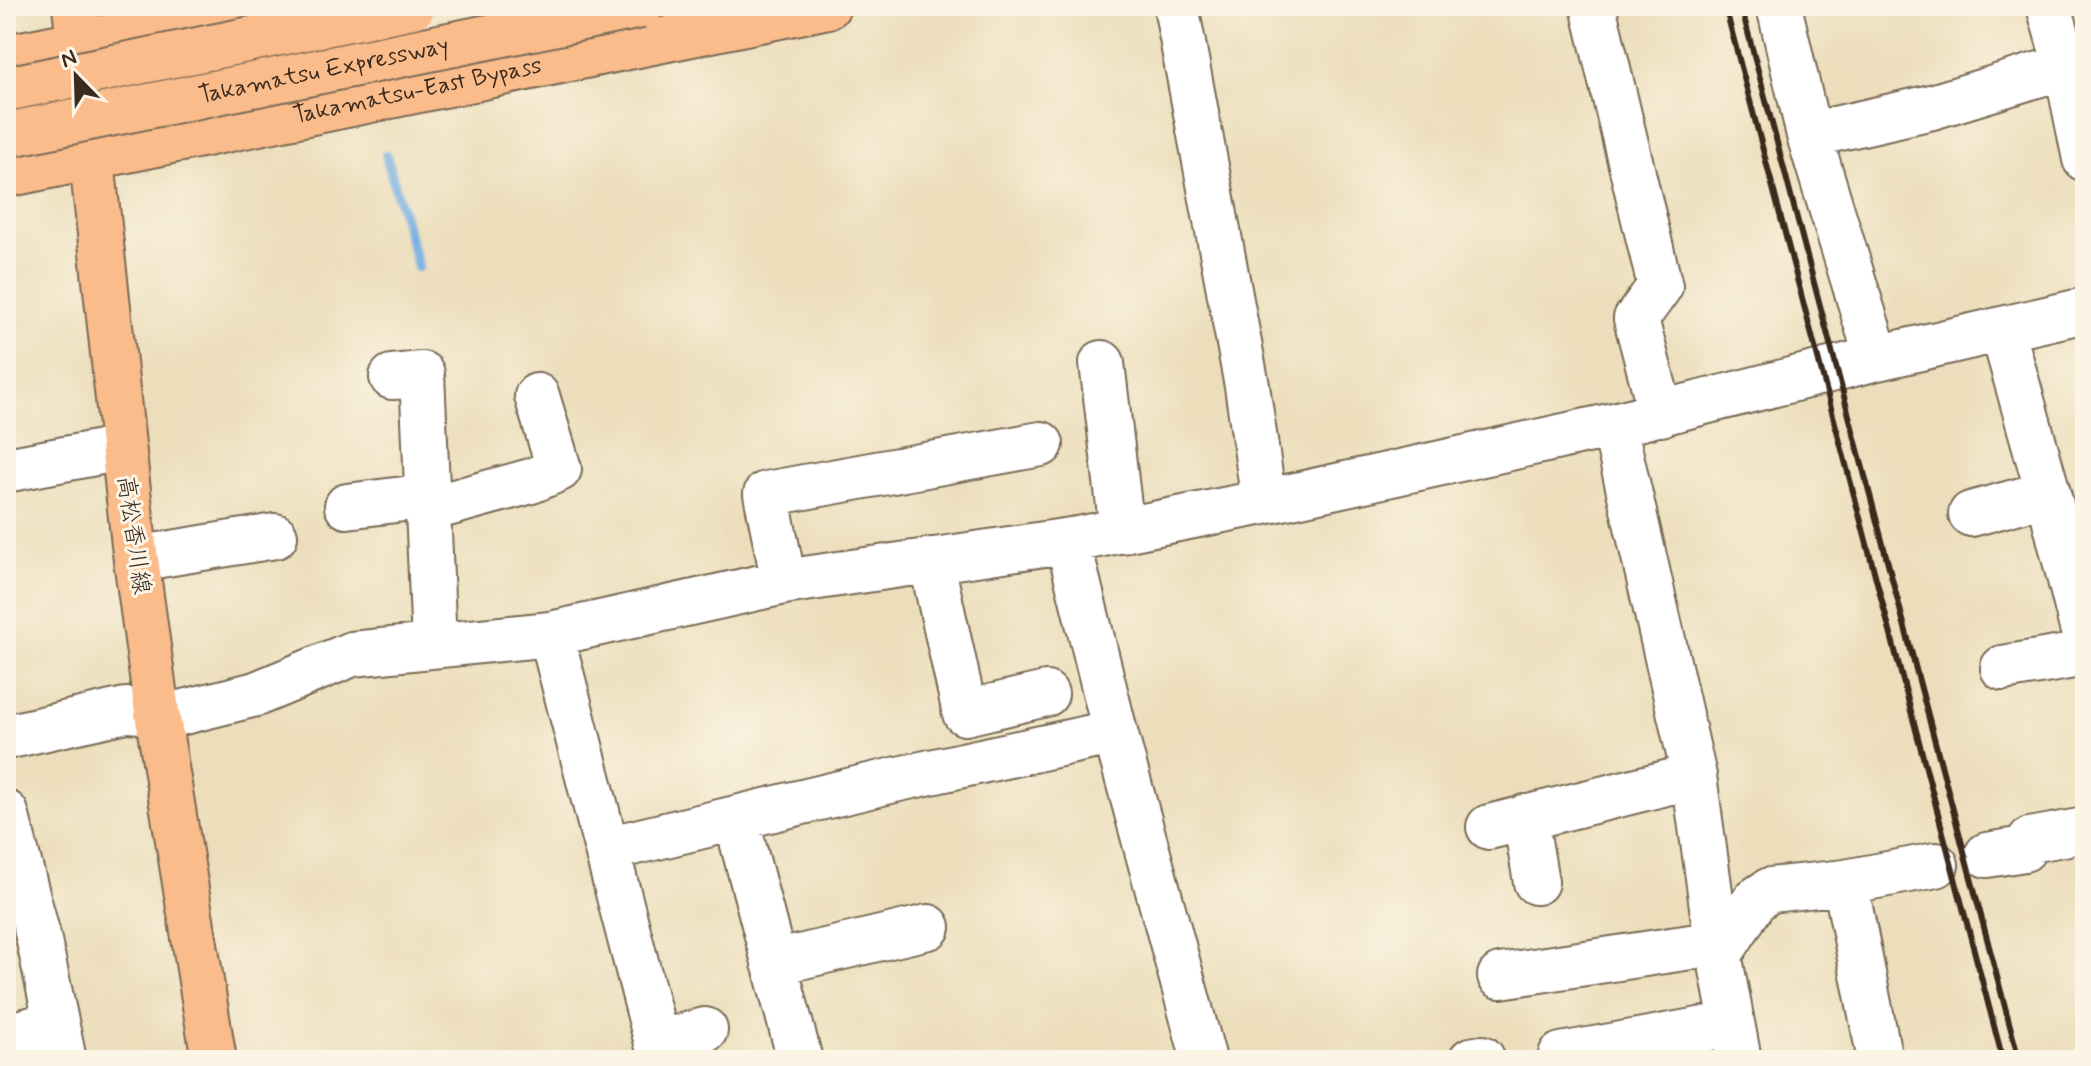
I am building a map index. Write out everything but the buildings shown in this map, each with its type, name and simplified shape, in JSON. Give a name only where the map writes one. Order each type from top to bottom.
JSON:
[{"type":"main road","points":[[6,57],[77,24],[262,6]]},
{"type":"main road","name":"Takamatsu Expressway","points":[[6,89],[413,6]]},
{"type":"main road","name":"Takamatsu Expressway","points":[[6,135],[641,6]]},
{"type":"main road","name":"Takamatsu-East Bypass","points":[[6,175],[828,6]]},
{"type":"main road","name":"高松香川線","points":[[77,24],[136,559],[157,712],[214,1060]]},
{"type":"street","points":[[1176,6],[1247,386],[1264,502]]},
{"type":"street","points":[[1593,6],[1660,286],[1636,319],[1661,414]]},
{"type":"street","points":[[1779,6],[1809,135],[1877,358]]},
{"type":"street","points":[[2049,6],[2084,150]]},
{"type":"street","points":[[1809,135],[1932,107],[2066,66]]},
{"type":"street","points":[[6,737],[126,710],[180,713],[256,694],[352,654],[551,634],[784,582],[1068,541],[1264,502],[1614,425],[1877,358],[2085,310]]},
{"type":"street","points":[[2002,329],[2085,639]]},
{"type":"street","points":[[1102,363],[1122,531]]},
{"type":"street","points":[[392,377],[422,374],[434,644]]},
{"type":"street","points":[[347,506],[428,496],[447,504],[531,481],[559,469],[537,396]]},
{"type":"street","points":[[1561,1055],[1735,1042],[1718,948],[1694,776],[1614,425]]},
{"type":"street","points":[[784,582],[766,494],[1041,444]]},
{"type":"street","points":[[6,470],[122,448]]},
{"type":"street","points":[[1971,514],[2048,493]]},
{"type":"street","points":[[136,559],[275,536]]},
{"type":"street","points":[[1068,541],[1115,732],[1204,1060]]},
{"type":"street","points":[[931,560],[965,713],[1046,694]]},
{"type":"street","points":[[551,634],[657,1043],[705,1030]]},
{"type":"street","points":[[2003,668],[2085,654]]},
{"type":"street","points":[[607,849],[1115,732]]},
{"type":"street","points":[[1536,882],[1507,822],[1694,776]]},
{"type":"street","points":[[6,813],[13,870],[60,1042],[6,1036]]},
{"type":"street","points":[[736,818],[800,1060]]},
{"type":"street","points":[[1987,855],[2024,849],[2030,840],[2085,830]]},
{"type":"street","points":[[1500,976],[1718,948],[1755,900],[1770,890],[1845,882],[1936,865]]},
{"type":"street","points":[[1845,882],[1880,1060]]},
{"type":"street","points":[[774,963],[928,927]]},
{"type":"waterway","points":[[386,155],[418,267]]},
{"type":"railway","points":[[1725,6],[2003,1060]]},
{"type":"railway","points":[[1741,6],[2019,1060]]}]
